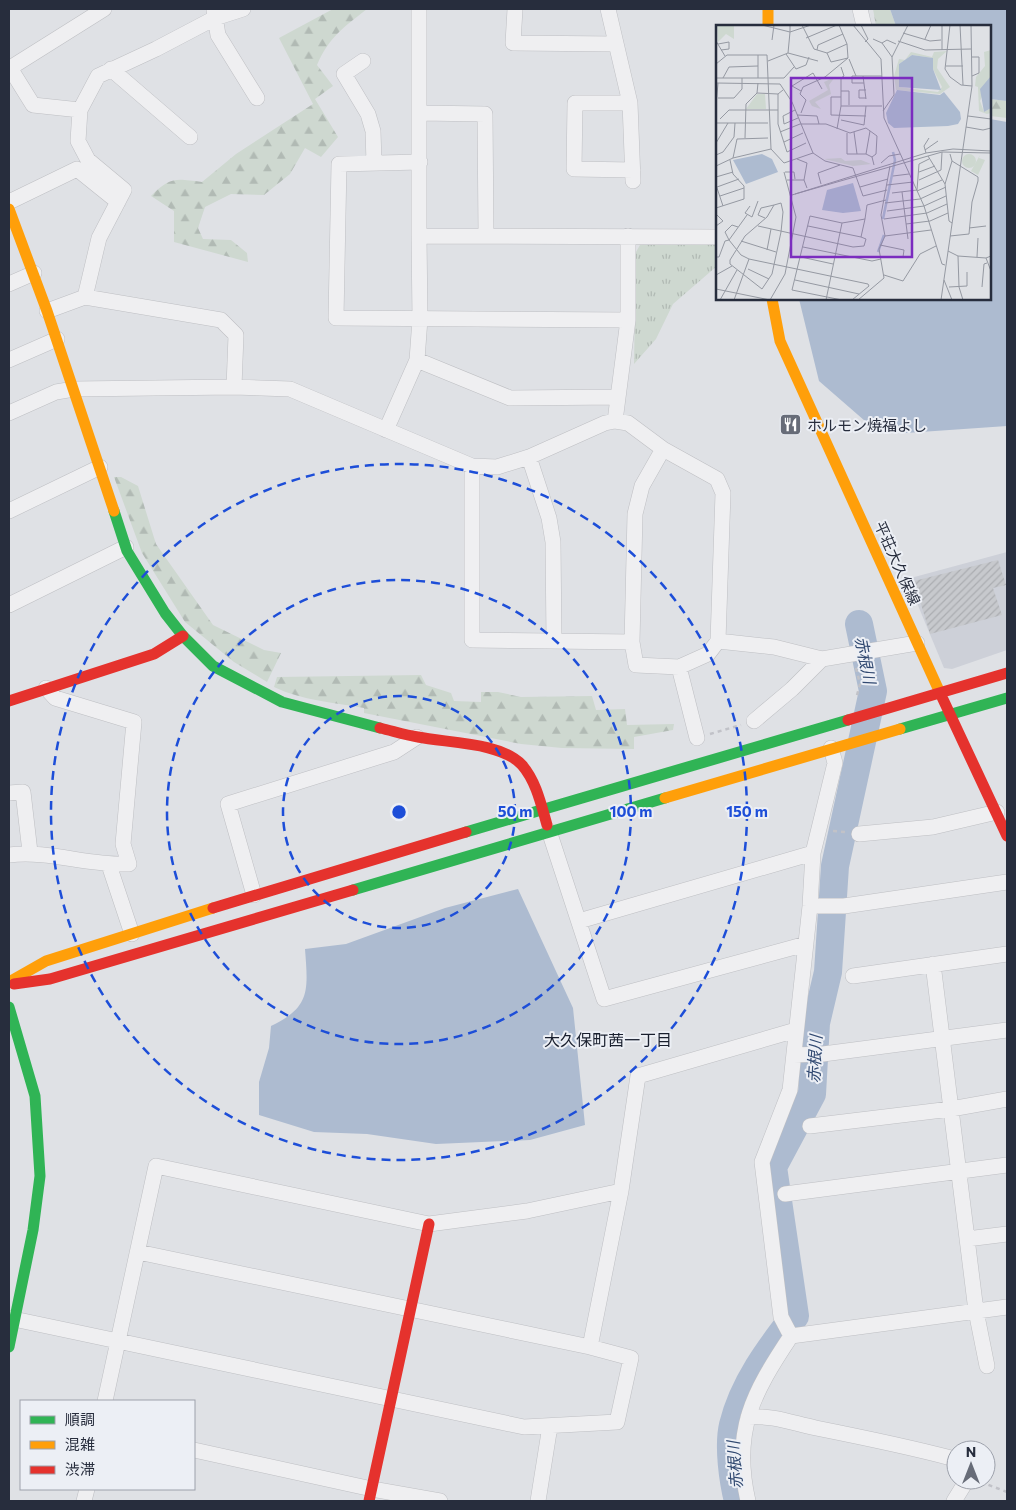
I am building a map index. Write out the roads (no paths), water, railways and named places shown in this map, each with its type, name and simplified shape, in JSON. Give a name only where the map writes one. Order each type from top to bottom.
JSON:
[{"type":"street","points":[[80,110],[33,105],[10,68],[104,9]]},
{"type":"street","points":[[85,297],[99,238],[124,190],[88,160],[78,141],[80,110],[98,76],[156,49],[214,13],[243,9]]},
{"type":"street","points":[[386,430],[417,360],[420,318],[419,9]]},
{"type":"street","points":[[515,9],[513,43],[615,44]]},
{"type":"street","points":[[608,9],[630,103],[633,175],[574,169],[575,103],[630,103]]},
{"type":"street","points":[[768,9],[768,25]]},
{"type":"street","points":[[860,9],[864,25]]},
{"type":"street","points":[[214,13],[218,35],[257,98]]},
{"type":"street","points":[[363,61],[344,74],[368,114],[373,131],[374,163]]},
{"type":"street","points":[[112,69],[190,137]]},
{"type":"street","points":[[420,113],[485,114],[486,236]]},
{"type":"street","points":[[420,162],[339,164],[336,318],[628,320]]},
{"type":"street","points":[[9,202],[76,169],[118,202]]},
{"type":"street","points":[[9,209],[34,273],[126,547],[165,613],[183,636],[213,666],[282,702],[417,737],[488,748],[505,753],[521,764],[534,783],[544,811],[604,999],[806,944]]},
{"type":"street","points":[[419,236],[716,237]]},
{"type":"street","points":[[615,421],[628,320],[628,236]]},
{"type":"street","points":[[9,284],[34,273]]},
{"type":"street","points":[[47,311],[85,297],[221,320],[236,334],[234,387]]},
{"type":"street","name":"平荘大久保線","points":[[772,300],[780,341],[1007,836]]},
{"type":"street","points":[[9,360],[56,339]]},
{"type":"street","points":[[417,360],[510,398],[618,397]]},
{"type":"street","points":[[9,413],[56,392],[74,389],[234,387],[290,389],[472,466],[497,468],[529,457],[605,423],[615,421],[628,423],[663,449],[717,479],[723,493],[718,641],[708,654],[679,667],[636,665],[632,642],[635,514],[642,486],[663,449]]},
{"type":"street","points":[[529,457],[549,518],[553,542],[554,641]]},
{"type":"street","points":[[472,466],[472,640],[632,642]]},
{"type":"street","points":[[9,511],[100,468]]},
{"type":"street","points":[[9,604],[126,547]]},
{"type":"street","points":[[9,701],[154,654],[183,636]]},
{"type":"street","points":[[718,641],[774,647],[822,659],[917,643]]},
{"type":"street","points":[[754,721],[792,689],[822,659]]},
{"type":"street","points":[[679,667],[697,738]]},
{"type":"street","points":[[9,984],[46,961],[254,895],[1007,673]]},
{"type":"street","points":[[9,855],[30,852],[109,865],[129,864],[123,844],[134,722],[55,698],[46,688]]},
{"type":"street","points":[[9,984],[50,979],[831,748],[1007,698]]},
{"type":"street","points":[[254,895],[228,804],[394,752],[417,737]]},
{"type":"street","points":[[791,1336],[781,1317],[762,1162],[790,1090],[810,906],[813,853],[835,763],[831,748]]},
{"type":"street","points":[[9,793],[23,792],[30,852]]},
{"type":"street","points":[[859,834],[933,827],[997,812]]},
{"type":"street","points":[[579,921],[813,853]]},
{"type":"street","points":[[109,865],[132,934]]},
{"type":"street","points":[[810,906],[844,906],[1007,882]]},
{"type":"street","points":[[853,976],[1007,954]]},
{"type":"street","points":[[933,964],[976,1311],[987,1366]]},
{"type":"street","points":[[9,1007],[35,1096],[40,1176],[33,1230],[12,1319],[9,1347]]},
{"type":"street","points":[[590,1347],[621,1191],[638,1076],[796,1030]]},
{"type":"street","points":[[794,1055],[823,1054],[1007,1030]]},
{"type":"street","points":[[810,1126],[951,1109],[1007,1099]]},
{"type":"street","points":[[785,1194],[1007,1165]]},
{"type":"street","points":[[106,1400],[156,1166],[429,1224],[527,1211],[621,1191]]},
{"type":"street","points":[[370,1495],[429,1224]]},
{"type":"street","points":[[967,1239],[1007,1234]]},
{"type":"street","points":[[12,1319],[524,1427],[617,1422],[631,1358],[590,1347],[410,1308],[138,1252]]},
{"type":"street","points":[[791,1336],[1007,1307]]},
{"type":"street","points":[[748,1501],[741,1450],[748,1416],[760,1386],[791,1336]]},
{"type":"street","points":[[748,1416],[766,1416],[814,1428],[883,1440],[946,1457]]},
{"type":"street","points":[[538,1501],[550,1426]]},
{"type":"street","points":[[195,1450],[370,1495],[440,1501]]},
{"type":"street","points":[[954,1501],[961,1490]]},
{"type":"water","points":[[890,9],[1007,9],[1007,101],[991,99],[991,25],[896,25]]},
{"type":"water","points":[[991,119],[1007,122],[1007,426],[906,433],[865,421],[819,381],[799,300],[991,300]]},
{"type":"water","points":[[518,889],[573,1008],[585,1125],[530,1140],[436,1144],[367,1134],[314,1132],[259,1115],[259,1082],[269,1048],[271,1026],[294,1012],[304,996],[307,976],[305,949],[346,944],[445,908]]},
{"type":"waterway","name":"赤根川","points":[[738,1501],[731,1453],[733,1425],[737,1410],[758,1368],[795,1316],[773,1167],[812,1094],[816,1023],[828,972],[835,866],[873,691],[859,624]]},
{"type":"place","name":"ホルモン焼福よし","points":[[791,425]]},
{"type":"district","name":"大久保町茜一丁目","points":[[608,1039]]}]
